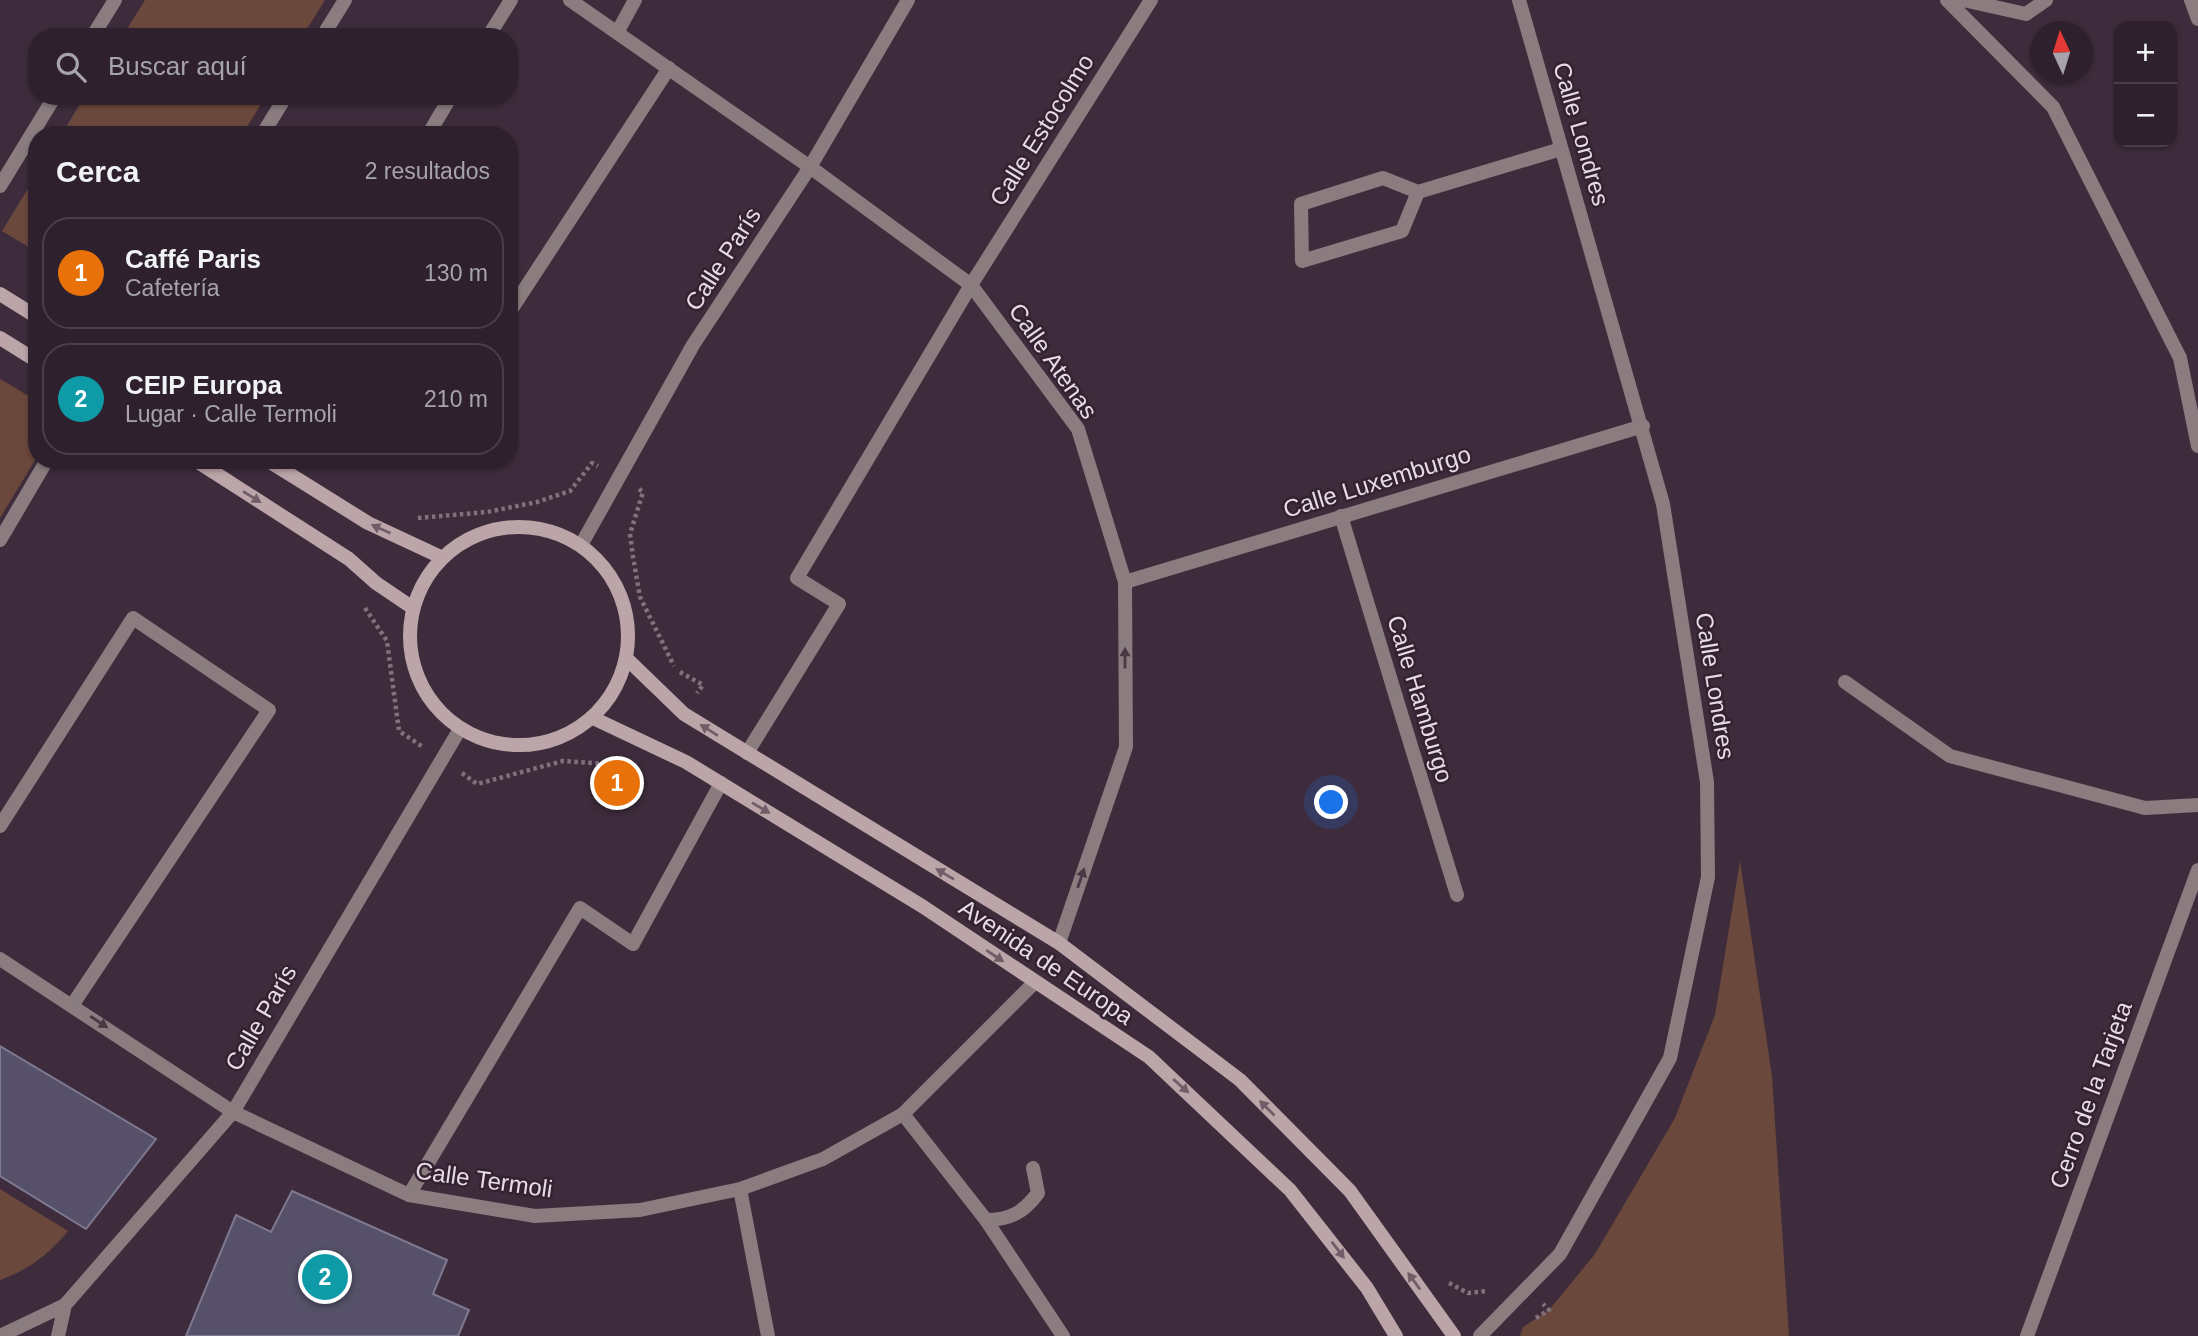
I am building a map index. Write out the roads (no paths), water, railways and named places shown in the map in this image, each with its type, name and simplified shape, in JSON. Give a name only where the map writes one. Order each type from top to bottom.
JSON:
[{"type":"main road","points":[[0,295],[28,312]]},
{"type":"main road","points":[[0,338],[28,355]]},
{"type":"main road","points":[[209,469],[349,558],[376,583],[413,608]]},
{"type":"main road","points":[[281,469],[368,523],[443,558]]},
{"type":"main road","points":[[510,527],[547,530],[581,545],[605,567],[622,595],[629,627],[627,659],[593,718],[563,736],[529,745],[493,742],[460,729],[434,705],[417,676],[410,642],[413,608],[425,581],[443,558],[473,537],[510,527]]},
{"type":"main road","points":[[627,659],[684,714],[1059,943],[1240,1080],[1350,1191],[1454,1336]]},
{"type":"main road","name":"Avenida de Europa","points":[[593,718],[686,762],[922,906],[1149,1057],[1290,1191],[1367,1288],[1396,1336]]},
{"type":"street","points":[[98,28],[115,0]]},
{"type":"street","points":[[328,28],[345,0]]},
{"type":"street","points":[[494,28],[511,0]]},
{"type":"street","name":"Calle Atenas","points":[[570,0],[810,167],[971,285],[1077,429],[1125,582],[1126,747],[1059,943]]},
{"type":"street","points":[[618,31],[635,0]]},
{"type":"street","name":"Calle París","points":[[581,545],[693,345],[810,167],[908,0]]},
{"type":"street","name":"Calle Estocolmo","points":[[747,753],[839,604],[797,578],[971,285],[1152,0]]},
{"type":"street","name":"Calle Londres","points":[[1480,1336],[1560,1254],[1670,1058],[1708,877],[1707,782],[1663,504],[1643,426],[1519,0]]},
{"type":"street","points":[[1948,0],[2053,107],[2180,358],[2198,446]]},
{"type":"street","points":[[1963,0],[2026,15],[2046,0]]},
{"type":"street","points":[[2190,0],[2198,19]]},
{"type":"street","points":[[518,299],[669,68]]},
{"type":"street","points":[[37,126],[50,105]]},
{"type":"street","points":[[268,126],[280,105]]},
{"type":"street","points":[[434,126],[446,105]]},
{"type":"street","points":[[0,186],[28,140]]},
{"type":"street","points":[[1418,192],[1402,231],[1302,261],[1301,204],[1383,178],[1418,192],[1561,149]]},
{"type":"street","name":"Calle Luxemburgo","points":[[1125,582],[1643,426]]},
{"type":"street","points":[[0,540],[42,469]]},
{"type":"street","name":"Calle Hamburgo","points":[[1340,516],[1457,895]]},
{"type":"street","points":[[0,825],[133,618],[269,710],[72,1004]]},
{"type":"street","points":[[1845,682],[1950,756],[2146,808],[2198,806]]},
{"type":"street","name":"Calle París","points":[[0,1336],[65,1305],[233,1112],[460,729]]},
{"type":"street","points":[[410,1195],[580,908],[633,944],[720,783]]},
{"type":"street","name":"Cerro de la Tarjeta","points":[[2027,1336],[2198,870]]},
{"type":"street","name":"Calle Termoli","points":[[0,959],[233,1112],[410,1195],[535,1216],[640,1210],[740,1189],[823,1159],[903,1114],[1034,983]]},
{"type":"street","points":[[903,1114],[986,1220],[1063,1336]]},
{"type":"street","points":[[986,1220],[1004,1220],[1027,1208],[1038,1193],[1033,1168]]},
{"type":"street","points":[[740,1189],[768,1336]]},
{"type":"street","name":"Calle París","points":[[58,1336],[65,1305]]},
{"type":"place","name":"Caffé Paris","points":[[617,783]]},
{"type":"place","name":"CEIP Europa","points":[[325,1277]]}]
